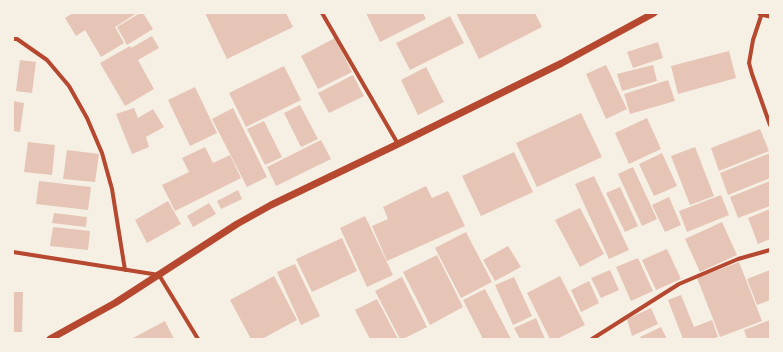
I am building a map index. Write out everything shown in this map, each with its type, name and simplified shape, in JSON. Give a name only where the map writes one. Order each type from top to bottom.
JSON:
[{"type":"street","points":[[322,13],[398,144]]},
{"type":"street","points":[[50,339],[109,307],[237,224],[272,205],[562,62],[654,13]]},
{"type":"street","points":[[770,15],[762,13],[753,40],[749,63],[770,125]]},
{"type":"street","points":[[13,39],[17,39],[47,60],[69,86],[86,118],[102,153],[112,189],[125,270]]},
{"type":"street","points":[[592,339],[679,284],[738,259],[770,250]]},
{"type":"street","points":[[13,252],[158,275],[198,339]]},
{"type":"building","points":[[73,13],[137,13],[115,27],[124,43],[101,57],[85,30],[76,36],[65,18]]},
{"type":"building","points":[[140,13],[143,13],[153,29],[127,45],[117,27]]},
{"type":"building","points":[[205,13],[286,13],[293,27],[227,59]]},
{"type":"building","points":[[366,13],[423,13],[426,19],[380,42]]},
{"type":"building","points":[[456,13],[535,13],[542,27],[479,59]]},
{"type":"building","points":[[450,16],[464,43],[410,70],[396,43]]},
{"type":"building","points":[[152,36],[159,48],[138,60],[154,89],[125,106],[100,63],[130,46],[131,48]]},
{"type":"building","points":[[335,38],[352,72],[318,89],[301,56]]},
{"type":"building","points":[[658,42],[663,58],[633,68],[627,52]]},
{"type":"building","points":[[729,51],[736,78],[678,94],[671,66]]},
{"type":"building","points":[[20,60],[36,62],[32,93],[16,91]]},
{"type":"building","points":[[606,65],[627,109],[606,119],[586,74]]},
{"type":"building","points":[[653,65],[657,81],[622,91],[617,74]]},
{"type":"building","points":[[284,66],[301,100],[246,127],[229,93]]},
{"type":"building","points":[[426,67],[444,102],[418,115],[401,80]]},
{"type":"building","points":[[353,75],[364,96],[329,113],[318,93]]},
{"type":"building","points":[[668,80],[675,101],[630,114],[624,94]]},
{"type":"building","points":[[195,87],[217,133],[190,146],[168,100]]},
{"type":"building","points":[[13,101],[24,103],[20,132],[13,131]]},
{"type":"building","points":[[300,105],[318,139],[301,147],[284,113]]},
{"type":"building","points":[[134,108],[138,118],[153,109],[164,127],[146,137],[149,147],[132,154],[116,114]]},
{"type":"building","points":[[233,108],[267,177],[247,187],[212,119]]},
{"type":"building","points":[[581,113],[602,157],[537,187],[516,143]]},
{"type":"building","points":[[647,118],[661,149],[629,164],[615,133]]},
{"type":"building","points":[[264,121],[282,157],[265,165],[247,129]]},
{"type":"building","points":[[760,129],[769,151],[719,171],[711,148]]},
{"type":"building","points":[[321,140],[331,159],[276,186],[267,167]]},
{"type":"building","points":[[28,142],[55,145],[52,175],[24,172]]},
{"type":"building","points":[[205,147],[213,163],[230,155],[241,178],[175,211],[162,185],[189,172],[182,158]]},
{"type":"building","points":[[695,147],[714,196],[690,205],[671,156]]},
{"type":"building","points":[[67,150],[99,154],[95,182],[63,179]]},
{"type":"building","points":[[514,152],[533,192],[481,216],[462,176]]},
{"type":"building","points":[[662,153],[677,186],[654,196],[639,164]]},
{"type":"building","points":[[770,153],[770,178],[728,195],[720,173]]},
{"type":"building","points":[[633,167],[657,219],[642,226],[618,174]]},
{"type":"building","points":[[594,176],[629,250],[609,259],[575,184]]},
{"type":"building","points":[[39,181],[91,187],[88,210],[36,204]]},
{"type":"building","points":[[770,181],[770,206],[738,218],[730,197]]},
{"type":"building","points":[[426,186],[432,198],[448,191],[465,226],[387,261],[372,226],[388,219],[383,207]]},
{"type":"building","points":[[620,187],[638,226],[625,232],[606,193]]},
{"type":"building","points":[[238,190],[242,199],[221,209],[217,201]]},
{"type":"building","points":[[721,195],[729,215],[687,232],[679,211]]},
{"type":"building","points":[[669,197],[681,225],[665,232],[652,205]]},
{"type":"building","points":[[168,201],[181,224],[147,243],[135,220]]},
{"type":"building","points":[[209,203],[216,214],[193,227],[187,216]]},
{"type":"building","points":[[580,208],[604,254],[580,267],[555,220]]},
{"type":"building","points":[[770,209],[770,239],[758,244],[748,218]]},
{"type":"building","points":[[54,213],[87,217],[86,227],[52,223]]},
{"type":"building","points":[[365,216],[393,275],[367,287],[340,228]]},
{"type":"building","points":[[722,222],[737,255],[700,272],[685,239]]},
{"type":"building","points":[[53,227],[90,231],[88,250],[50,246]]},
{"type":"building","points":[[466,232],[492,282],[461,298],[435,248]]},
{"type":"building","points":[[342,238],[357,271],[312,292],[296,259]]},
{"type":"building","points":[[508,246],[521,267],[495,281],[483,260]]},
{"type":"building","points":[[667,249],[681,279],[656,290],[642,260]]},
{"type":"building","points":[[437,255],[463,307],[430,325],[403,272]]},
{"type":"building","points":[[638,258],[653,291],[631,301],[616,267]]},
{"type":"building","points":[[739,262],[762,321],[720,337],[697,278]]},
{"type":"building","points":[[295,264],[320,316],[301,325],[277,272]]},
{"type":"building","points":[[610,270],[619,290],[601,298],[591,278]]},
{"type":"building","points":[[770,270],[770,300],[757,305],[747,279]]},
{"type":"building","points":[[274,276],[297,320],[262,339],[251,339],[230,300]]},
{"type":"building","points":[[560,276],[585,325],[557,339],[550,339],[527,293]]},
{"type":"building","points":[[402,277],[427,327],[403,339],[400,339],[375,291]]},
{"type":"building","points":[[514,277],[532,316],[513,325],[495,285]]},
{"type":"building","points":[[589,281],[599,303],[581,312],[571,290]]},
{"type":"building","points":[[485,289],[511,339],[483,339],[463,300]]},
{"type":"building","points":[[13,292],[23,292],[22,332],[13,332]]},
{"type":"building","points":[[681,295],[694,327],[712,320],[718,337],[712,339],[683,339],[668,300]]},
{"type":"building","points":[[377,299],[398,339],[370,339],[355,310]]},
{"type":"building","points":[[651,308],[658,324],[632,336],[627,319]]},
{"type":"building","points":[[536,318],[545,339],[520,339],[514,328]]},
{"type":"building","points":[[770,320],[770,339],[747,339],[744,330]]},
{"type":"building","points":[[165,321],[174,339],[131,339]]},
{"type":"building","points":[[661,327],[667,339],[641,339],[640,337]]}]
